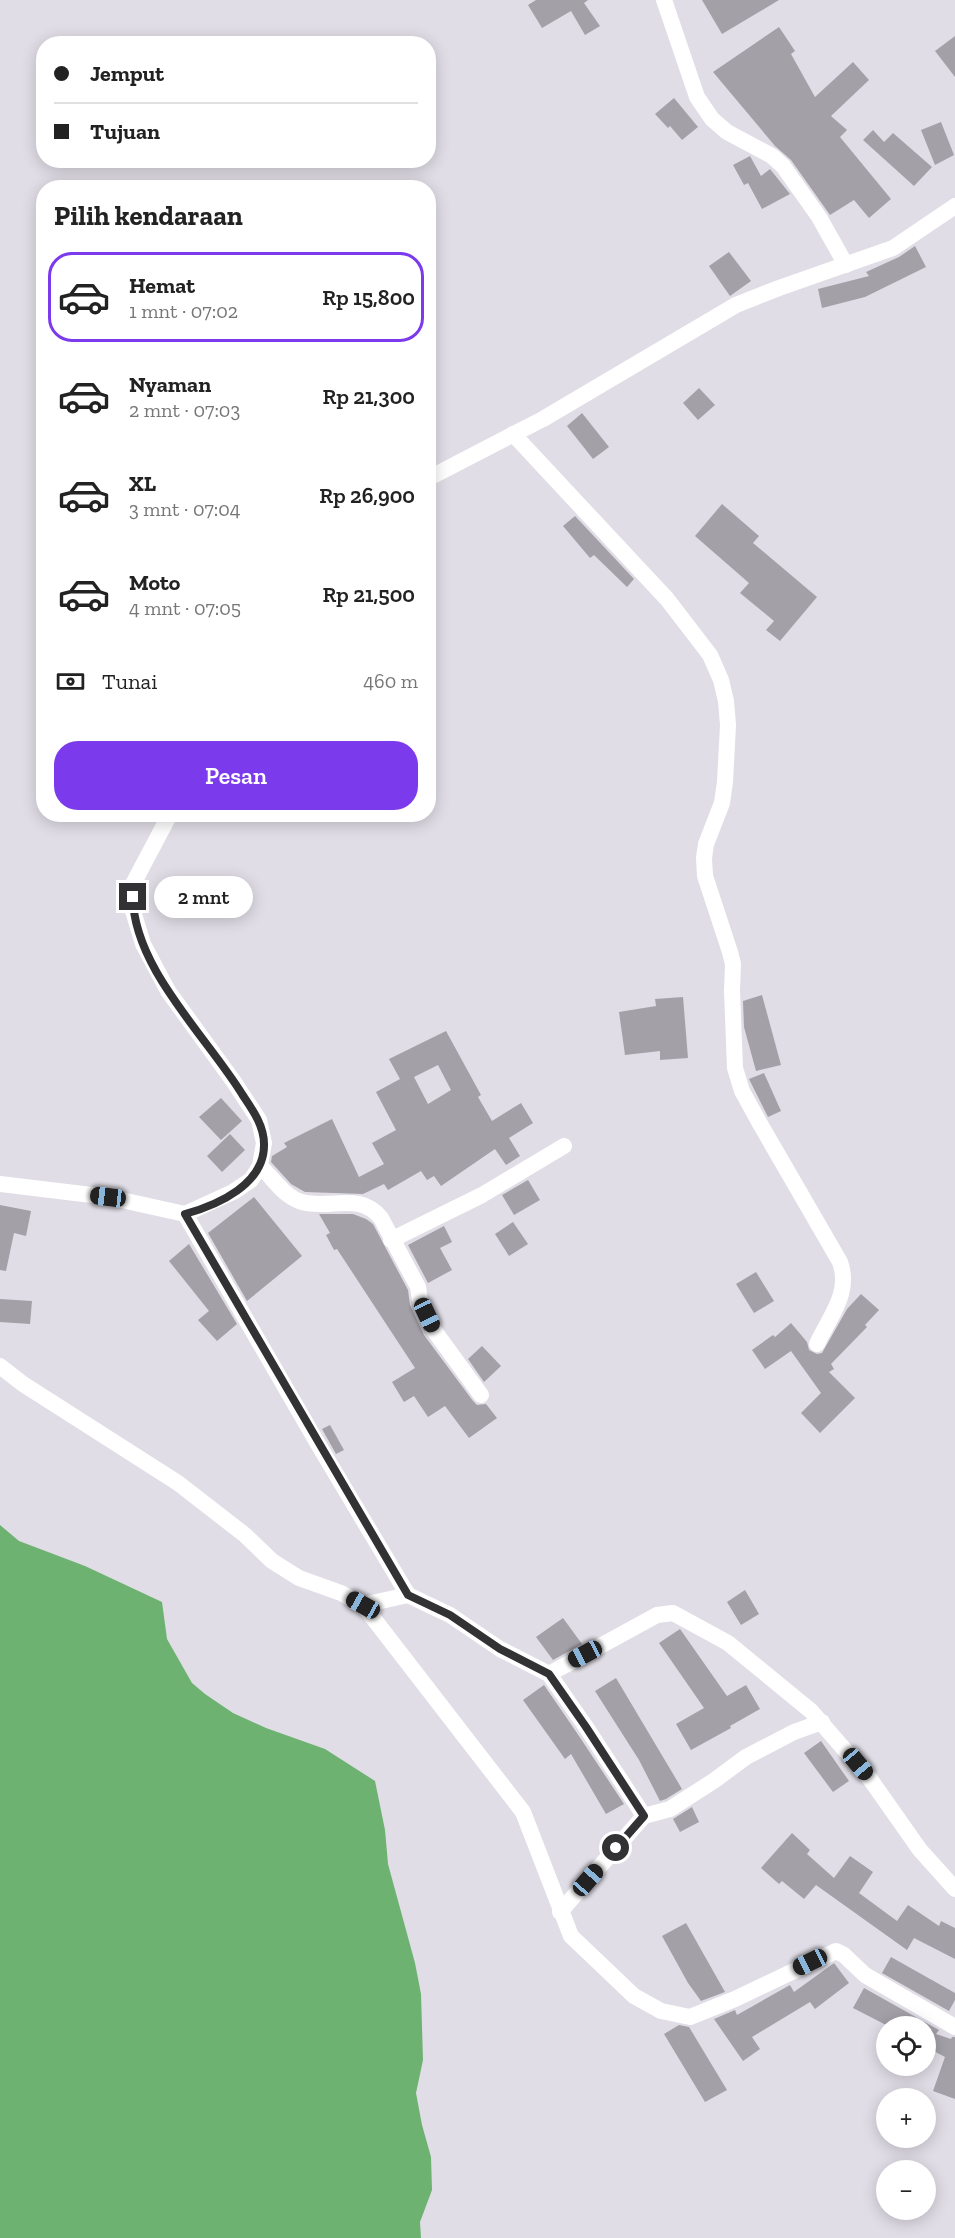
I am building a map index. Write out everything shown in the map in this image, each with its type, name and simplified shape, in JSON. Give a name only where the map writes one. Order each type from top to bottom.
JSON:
[{"type":"street","points":[[664,0],[697,97],[712,119],[727,132],[772,156],[783,165],[819,217],[846,266]]},
{"type":"street","points":[[436,474],[513,434],[736,305],[893,248],[955,206]]},
{"type":"street","points":[[513,434],[667,599],[710,655],[721,680],[728,725],[726,773],[722,803],[706,844],[705,876],[732,964],[735,1068],[738,1080],[759,1122],[840,1262],[844,1273],[842,1295],[817,1344]]},
{"type":"street","points":[[0,1184],[108,1197],[185,1214],[233,1192],[251,1180],[260,1166],[264,1143],[258,1120],[234,1082],[168,991],[143,944],[133,911],[133,884],[166,822]]},
{"type":"street","points":[[391,1240],[482,1195],[564,1146]]},
{"type":"street","points":[[260,1166],[286,1196],[302,1202],[350,1203],[370,1207],[381,1218],[418,1287],[420,1301],[433,1329],[481,1395]]},
{"type":"street","points":[[185,1214],[408,1595],[450,1615],[500,1649],[549,1674],[644,1816]]},
{"type":"street","points":[[0,1366],[23,1384],[178,1483],[245,1535],[272,1561],[299,1578],[340,1593],[363,1605],[524,1812],[571,1936],[634,1996],[661,2011],[690,2017],[735,1999],[836,1951],[844,1955],[865,1975],[955,2027]]},
{"type":"street","points":[[363,1605],[408,1595]]},
{"type":"street","points":[[549,1674],[657,1615],[673,1613],[728,1643],[822,1722],[870,1779],[920,1850],[955,1889]]},
{"type":"street","points":[[560,1912],[644,1816],[670,1809],[746,1757],[794,1732],[822,1722]]},
{"type":"green space","points":[[0,1525],[19,1541],[85,1566],[162,1602],[167,1639],[192,1683],[205,1694],[233,1713],[266,1728],[325,1749],[375,1781],[385,1830],[388,1864],[415,1963],[421,1994],[423,2060],[416,2093],[431,2157],[432,2190],[420,2222],[421,2238],[0,2238]]},
{"type":"building","points":[[536,0],[588,0],[584,3],[600,26],[585,35],[571,11],[542,28],[528,5]]},
{"type":"building","points":[[702,0],[779,0],[722,34]]},
{"type":"building","points":[[779,27],[795,51],[791,54],[815,97],[853,62],[869,80],[831,116],[847,130],[840,137],[891,199],[869,218],[854,200],[830,215],[791,160],[775,146],[713,72]]},
{"type":"building","points":[[955,36],[955,77],[935,51]]},
{"type":"building","points":[[674,98],[698,127],[682,140],[655,114]]},
{"type":"building","points":[[941,122],[954,155],[935,165],[921,130]]},
{"type":"building","points":[[873,130],[884,142],[893,133],[932,167],[914,186],[863,140]]},
{"type":"building","points":[[750,156],[761,176],[770,169],[790,194],[762,209],[748,183],[744,185],[733,165]]},
{"type":"building","points":[[915,246],[926,267],[865,297],[822,308],[818,289],[869,276],[866,272],[899,257]]},
{"type":"building","points":[[729,252],[751,281],[730,296],[709,266]]},
{"type":"building","points":[[699,388],[715,405],[698,420],[683,403]]},
{"type":"building","points":[[582,413],[609,447],[593,459],[567,426]]},
{"type":"building","points":[[722,504],[759,536],[753,543],[817,597],[780,641],[766,630],[774,621],[740,593],[749,583],[695,536]]},
{"type":"building","points":[[575,516],[634,579],[627,587],[594,555],[590,558],[563,526]]},
{"type":"building","points":[[762,995],[781,1065],[756,1071],[744,1027],[743,1001]]},
{"type":"building","points":[[683,997],[688,1058],[660,1060],[660,1051],[625,1055],[619,1012],[656,1006],[655,999]]},
{"type":"building","points":[[446,1031],[481,1095],[478,1097],[492,1121],[521,1103],[533,1123],[509,1138],[520,1156],[506,1165],[495,1149],[441,1186],[434,1176],[427,1180],[421,1171],[388,1190],[384,1184],[363,1194],[305,1192],[291,1184],[271,1162],[272,1156],[287,1147],[284,1143],[332,1119],[359,1177],[384,1164],[372,1143],[396,1130],[376,1092],[400,1079],[389,1059]],"holes":[[[438,1065],[451,1090],[428,1104],[414,1077]]]},
{"type":"building","points":[[764,1073],[781,1111],[768,1117],[749,1079]]},
{"type":"building","points":[[221,1098],[242,1121],[221,1140],[199,1117]]},
{"type":"building","points":[[230,1134],[245,1150],[222,1172],[207,1156]]},
{"type":"building","points":[[528,1180],[540,1200],[514,1215],[502,1195]]},
{"type":"building","points":[[254,1197],[302,1256],[247,1301],[208,1233]]},
{"type":"building","points":[[0,1205],[31,1211],[26,1236],[14,1233],[6,1271],[0,1270]]},
{"type":"building","points":[[319,1214],[353,1214],[373,1224],[408,1290],[410,1305],[424,1335],[473,1401],[477,1405],[486,1404],[497,1418],[469,1438],[445,1406],[428,1417],[414,1396],[404,1402],[392,1382],[415,1368],[337,1249],[334,1250],[326,1235],[330,1233]]},
{"type":"building","points":[[513,1222],[528,1244],[509,1256],[495,1234]]},
{"type":"building","points":[[444,1226],[452,1242],[440,1248],[452,1270],[428,1283],[408,1245]]},
{"type":"building","points":[[189,1244],[237,1324],[217,1341],[198,1320],[209,1311],[169,1261]]},
{"type":"building","points":[[756,1272],[774,1301],[754,1313],[736,1284]]},
{"type":"building","points":[[861,1294],[879,1310],[865,1325],[867,1327],[831,1364],[834,1369],[829,1372],[855,1398],[820,1433],[801,1413],[821,1393],[791,1351],[765,1369],[752,1350],[773,1335],[775,1337],[791,1323],[807,1342],[809,1350],[817,1354],[822,1353],[847,1309]]},
{"type":"building","points":[[0,1299],[32,1301],[30,1324],[0,1322]]},
{"type":"building","points":[[482,1346],[501,1366],[484,1382],[468,1359]]},
{"type":"building","points":[[330,1425],[344,1450],[336,1454],[322,1429]]},
{"type":"building","points":[[745,1590],[759,1614],[741,1625],[727,1602]]},
{"type":"building","points":[[563,1618],[582,1644],[553,1660],[536,1637]]},
{"type":"building","points":[[680,1629],[727,1696],[746,1685],[760,1709],[691,1750],[676,1724],[704,1708],[659,1643]]},
{"type":"building","points":[[616,1678],[682,1789],[666,1799],[660,1801],[639,1760],[595,1691]]},
{"type":"building","points":[[544,1685],[624,1804],[606,1814],[571,1754],[565,1759],[523,1700]]},
{"type":"building","points":[[821,1741],[849,1781],[833,1792],[804,1753]]},
{"type":"building","points":[[692,1807],[699,1822],[680,1832],[673,1819]]},
{"type":"building","points":[[792,1833],[810,1850],[807,1854],[834,1878],[850,1856],[873,1872],[859,1893],[897,1921],[908,1905],[939,1926],[941,1921],[955,1928],[955,1959],[914,1938],[907,1950],[816,1885],[804,1899],[782,1881],[779,1884],[761,1868]]},
{"type":"building","points":[[686,1923],[725,1992],[701,2001],[688,1983],[662,1936]]},
{"type":"building","points":[[891,1957],[955,1993],[955,2000],[949,2011],[882,1973]]},
{"type":"building","points":[[834,1963],[849,1983],[815,2009],[810,2002],[752,2037],[760,2049],[743,2061],[714,2019],[735,2010],[737,2015],[790,1985],[794,1992]]},
{"type":"building","points":[[864,1988],[914,2016],[876,2016],[876,2020],[853,2008]]},
{"type":"building","points":[[679,2025],[689,2027],[727,2090],[705,2102],[664,2034]]},
{"type":"building","points":[[936,2034],[951,2039],[955,2037],[955,2099],[936,2092],[934,2088],[945,2057],[936,2052]]},
{"type":"route","points":[[133,897],[133,911],[143,944],[168,991],[234,1082],[258,1120],[264,1143],[260,1166],[251,1180],[233,1192],[185,1214],[408,1595],[450,1615],[500,1649],[549,1674],[586,1727],[644,1816],[616,1848]]}]
